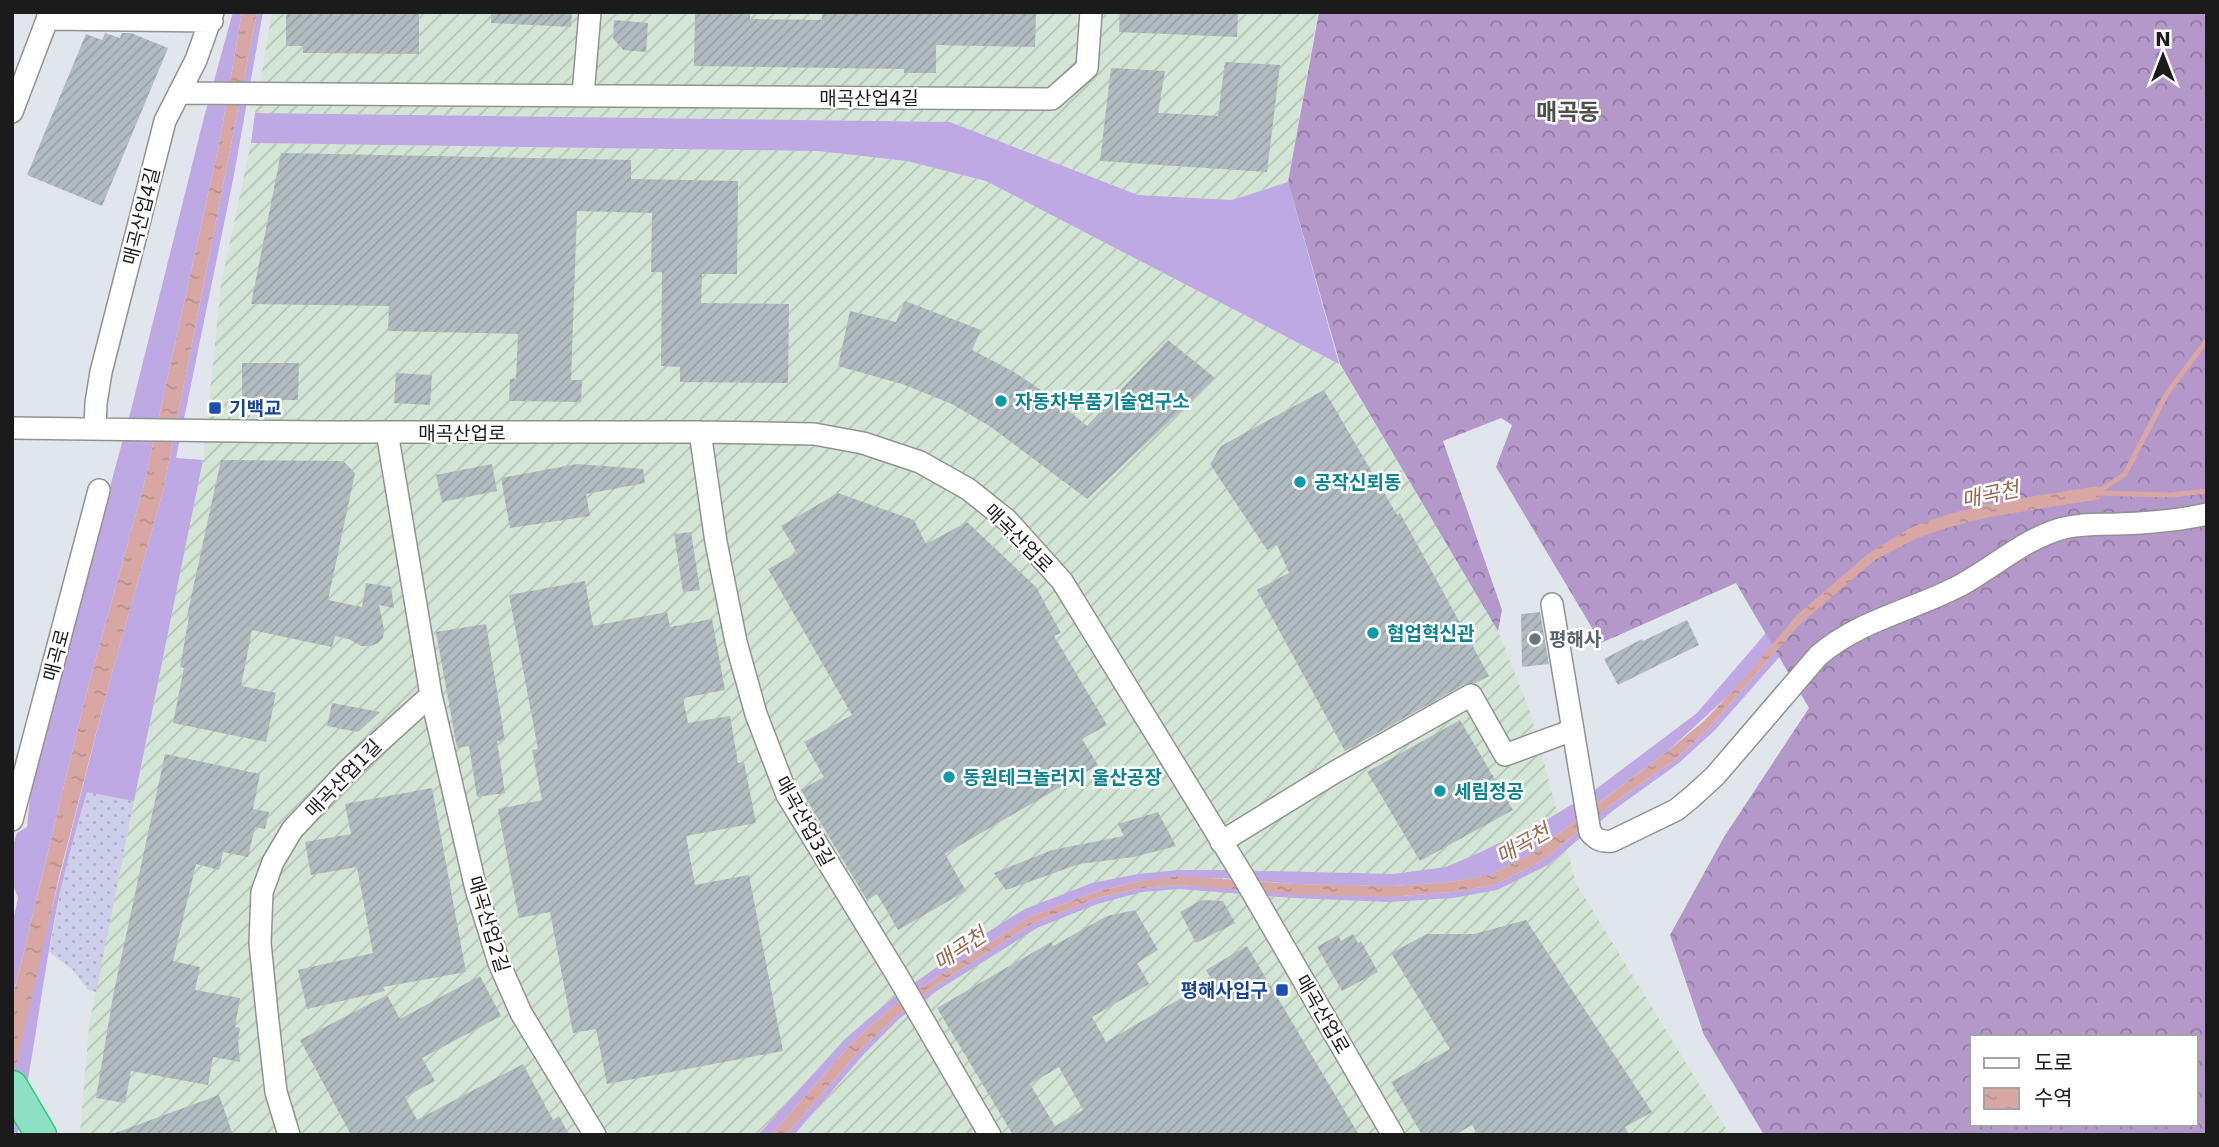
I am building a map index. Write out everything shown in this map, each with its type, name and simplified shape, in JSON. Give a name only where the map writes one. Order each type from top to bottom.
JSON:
[{"type":"highway","points":[[12,1086],[41,1135]]},
{"type":"street","points":[[583,95],[590,12]]},
{"type":"street","name":"매곡산업4길","points":[[188,93],[1052,99],[1087,68],[1091,12]]},
{"type":"street","points":[[12,112],[49,16],[213,16]]},
{"type":"street","name":"매곡산업4길","points":[[94,428],[105,359],[165,121],[188,93],[213,16]]},
{"type":"street","points":[[12,428],[94,428]]},
{"type":"street","name":"매곡산업로","points":[[94,428],[814,434],[863,443],[920,462],[968,489],[1007,520],[1062,581],[1243,876],[1394,1135]]},
{"type":"street","points":[[387,432],[431,695]]},
{"type":"street","name":"매곡산업3길","points":[[700,432],[716,542],[744,673],[764,739],[787,795],[897,975],[990,1135]]},
{"type":"street","name":"매곡로","points":[[12,820],[99,490]]},
{"type":"street","points":[[1552,604],[1590,832],[1603,842],[1612,841],[1675,810],[1716,776],[1818,656],[1836,640],[1957,587],[2044,535],[2062,528],[2167,522],[2207,514]]},
{"type":"street","name":"매곡산업1길","points":[[289,1135],[276,1092],[268,1022],[260,943],[262,892],[272,862],[292,830],[347,771],[431,695]]},
{"type":"street","name":"매곡산업2길","points":[[431,695],[476,889],[499,964],[521,1013],[595,1135]]},
{"type":"street","points":[[1222,842],[1335,772],[1471,695],[1505,755],[1573,730]]},
{"type":"shaded area","points":[[233,12],[242,12],[220,140],[143,489],[88,687],[12,1000],[12,925],[18,898],[12,882],[12,849],[17,833],[27,827],[32,775],[133,402]]},
{"type":"shaded area","points":[[257,12],[263,12],[234,175],[176,458],[203,460],[134,801],[87,792],[58,901],[28,1081],[17,1135],[12,1135],[12,1084],[37,967],[107,691],[163,491]]},
{"type":"shaded area","points":[[272,12],[1318,12],[1288,182],[1232,200],[1138,195],[950,122],[255,113]]},
{"type":"shaded area","points":[[255,113],[950,122],[1138,195],[1232,200],[1288,182],[1339,364],[986,181],[907,161],[818,151],[251,143]]},
{"type":"shaded area","points":[[251,143],[818,151],[907,161],[987,181],[1339,364],[1498,631],[1531,714],[1576,883],[1730,1135],[80,1135],[89,1025],[203,460],[221,284]]},
{"type":"shaded area","points":[[1912,527],[1669,750],[1536,851],[1490,875],[1450,882],[1392,886],[1293,884],[1223,878],[1140,881],[1095,892],[1029,917],[893,1006],[851,1044],[771,1135],[758,1135],[844,1040],[889,1001],[975,940],[1025,909],[1092,883],[1138,874],[1222,870],[1393,874],[1446,867],[1548,819],[1592,792],[1697,713],[1789,606]]},
{"type":"shaded area","points":[[1798,626],[1797,637],[1715,730],[1679,763],[1615,809],[1548,865],[1497,890],[1453,898],[1390,902],[1179,889],[1142,892],[1097,904],[1037,928],[938,990],[900,1018],[864,1054],[794,1135],[786,1135],[860,1050],[935,986],[1033,923],[1097,898],[1142,888],[1178,885],[1390,897],[1452,892],[1494,885],[1543,860],[1611,805],[1676,759],[1710,727]]},
{"type":"shaded area","points":[[87,791],[134,801],[96,992],[88,990],[72,969],[49,952],[63,878]]},
{"type":"green space","points":[[1319,12],[2207,12],[2207,1135],[1764,1135],[1704,1035],[1670,935],[1724,837],[1809,708],[1736,583],[1601,643],[1496,467],[1512,425],[1501,418],[1443,441],[1502,610],[1498,631],[1340,364],[1288,182]]},
{"type":"water","points":[[242,12],[257,12],[163,491],[59,877],[12,1084],[12,1000],[88,687],[143,489],[220,140]]},
{"type":"water","points":[[2098,486],[2100,499],[1989,517],[1950,527],[1917,538],[1875,560],[1798,626],[1710,727],[1676,759],[1611,805],[1543,860],[1494,885],[1452,892],[1390,897],[1293,894],[1178,885],[1142,888],[1097,898],[1033,923],[935,986],[860,1050],[786,1135],[771,1135],[851,1044],[893,1006],[1029,917],[1095,892],[1140,881],[1179,876],[1293,884],[1392,886],[1450,882],[1490,875],[1536,851],[1704,721],[1797,615],[1869,553],[1912,527],[1946,515],[1986,504]]},
{"type":"building","points":[[286,12],[419,12],[419,54],[303,53],[303,46],[286,46]]},
{"type":"building","points":[[491,12],[572,12],[571,27],[491,23]]},
{"type":"building","points":[[695,12],[750,12],[750,19],[822,20],[822,12],[1036,12],[1035,47],[936,45],[936,73],[904,73],[904,69],[694,66]]},
{"type":"building","points":[[1120,12],[1238,12],[1237,37],[1119,32]]},
{"type":"building","points":[[614,20],[648,23],[646,52],[623,50],[613,38]]},
{"type":"building","points":[[105,33],[120,38],[122,33],[131,33],[168,48],[102,206],[27,175],[86,34],[102,40]]},
{"type":"building","points":[[1225,62],[1280,65],[1267,172],[1100,161],[1111,68],[1165,71],[1158,113],[1218,116]]},
{"type":"building","points":[[281,153],[631,160],[631,179],[738,181],[737,274],[702,274],[701,303],[789,304],[788,383],[680,382],[680,367],[661,366],[662,272],[651,272],[652,213],[577,211],[571,380],[582,380],[581,402],[509,401],[510,379],[516,379],[518,334],[388,331],[389,306],[251,304]]},
{"type":"building","name":"자동차부품기술연구소","points":[[905,301],[981,330],[972,350],[1014,372],[1053,398],[1087,426],[1168,340],[1215,378],[1087,499],[991,427],[952,404],[902,384],[838,366],[850,311],[896,322]]},
{"type":"building","points":[[242,363],[299,363],[298,400],[242,400]]},
{"type":"building","points":[[396,373],[432,375],[430,405],[394,403]]},
{"type":"building","name":"협업혁신관","points":[[1324,390],[1397,515],[1400,513],[1489,676],[1476,683],[1465,684],[1345,751],[1257,590],[1289,573],[1277,545],[1267,550],[1210,464],[1221,446]]},
{"type":"building","points":[[221,460],[343,461],[355,473],[328,600],[362,607],[366,583],[391,587],[394,608],[379,605],[383,638],[371,646],[361,646],[349,639],[335,636],[332,647],[252,630],[241,686],[276,693],[266,742],[173,723],[184,668],[180,667],[189,617],[187,616]]},
{"type":"building","points":[[492,464],[497,491],[442,502],[436,475]]},
{"type":"building","points":[[577,464],[643,469],[645,483],[586,494],[590,516],[510,528],[501,478]]},
{"type":"building","points":[[838,493],[914,520],[926,544],[967,522],[1036,587],[1061,633],[1054,636],[1107,725],[1082,739],[1098,765],[945,854],[966,891],[898,930],[877,894],[867,900],[801,790],[824,777],[804,742],[852,715],[768,569],[797,553],[781,526]]},
{"type":"building","points":[[691,532],[700,590],[683,592],[674,534]]},
{"type":"building","points":[[585,581],[593,626],[667,612],[670,627],[712,619],[725,690],[683,698],[688,723],[730,716],[738,763],[744,762],[756,823],[686,836],[695,885],[749,875],[783,1051],[607,1084],[596,1029],[573,1033],[550,912],[519,918],[498,809],[542,800],[532,750],[538,749],[509,595]]},
{"type":"building","name":"평해사","points":[[1540,612],[1549,664],[1522,667],[1521,614]]},
{"type":"building","points":[[1687,620],[1699,645],[1618,685],[1604,659]]},
{"type":"building","points":[[486,624],[505,740],[497,741],[505,793],[477,797],[469,746],[457,748],[436,632]]},
{"type":"building","points":[[332,703],[380,712],[358,732],[327,726]]},
{"type":"building","name":"세림정공","points":[[1460,720],[1513,810],[1420,861],[1367,772]]},
{"type":"building","points":[[165,754],[260,774],[253,809],[269,812],[265,829],[255,827],[248,857],[223,852],[219,870],[196,864],[173,961],[200,967],[195,990],[240,998],[235,1027],[240,1028],[240,1062],[213,1057],[208,1085],[131,1071],[125,1103],[96,1098],[113,996]]},
{"type":"building","points":[[432,788],[466,972],[383,987],[385,991],[307,1009],[298,970],[373,953],[357,867],[311,875],[305,842],[351,834],[345,804]]},
{"type":"building","points":[[1158,812],[1176,846],[1134,857],[1079,864],[1006,890],[994,873],[1052,850],[1124,836],[1118,824]]},
{"type":"building","points":[[1202,900],[1223,901],[1235,923],[1196,943],[1180,912]]},
{"type":"building","points":[[1135,910],[1158,950],[1137,963],[1149,984],[1092,1017],[1106,1042],[1212,980],[1206,970],[1247,946],[1359,1135],[1013,1135],[937,1008],[1051,942],[1053,946],[1107,916]],"holes":[[[1059,1067],[1083,1110],[1055,1126],[1030,1084]]]},
{"type":"building","points":[[1526,920],[1652,1112],[1625,1127],[1629,1135],[1478,1135],[1472,1125],[1455,1135],[1422,1135],[1391,1082],[1450,1049],[1391,953],[1427,934],[1474,934]]},
{"type":"building","points":[[1353,934],[1358,943],[1361,941],[1378,972],[1342,991],[1317,947],[1338,935],[1341,941]]},
{"type":"building","points":[[480,976],[501,1016],[422,1058],[435,1081],[405,1097],[417,1120],[523,1064],[553,1120],[559,1116],[569,1135],[351,1135],[300,1040],[387,995],[400,1019]]},
{"type":"building","points":[[219,1095],[233,1135],[115,1133]]},
{"type":"waterway","points":[[2099,491],[2125,474],[2166,395],[2207,340]]},
{"type":"waterway","name":"매곡천","points":[[2093,493],[2171,495],[2207,491]]},
{"type":"place","name":"자동차부품기술연구소","points":[[1001,401]]},
{"type":"place","name":"기백교","points":[[215,408]]},
{"type":"place","name":"공작신뢰동","points":[[1300,482]]},
{"type":"place","name":"협업혁신관","points":[[1373,633]]},
{"type":"place","name":"평해사","points":[[1535,639]]},
{"type":"place","name":"동원테크놀러지 울산공장","points":[[949,777]]},
{"type":"place","name":"세림정공","points":[[1440,791]]},
{"type":"place","name":"평해사입구","points":[[1282,990]]},
{"type":"district","name":"매곡동","points":[[1568,112]]}]
